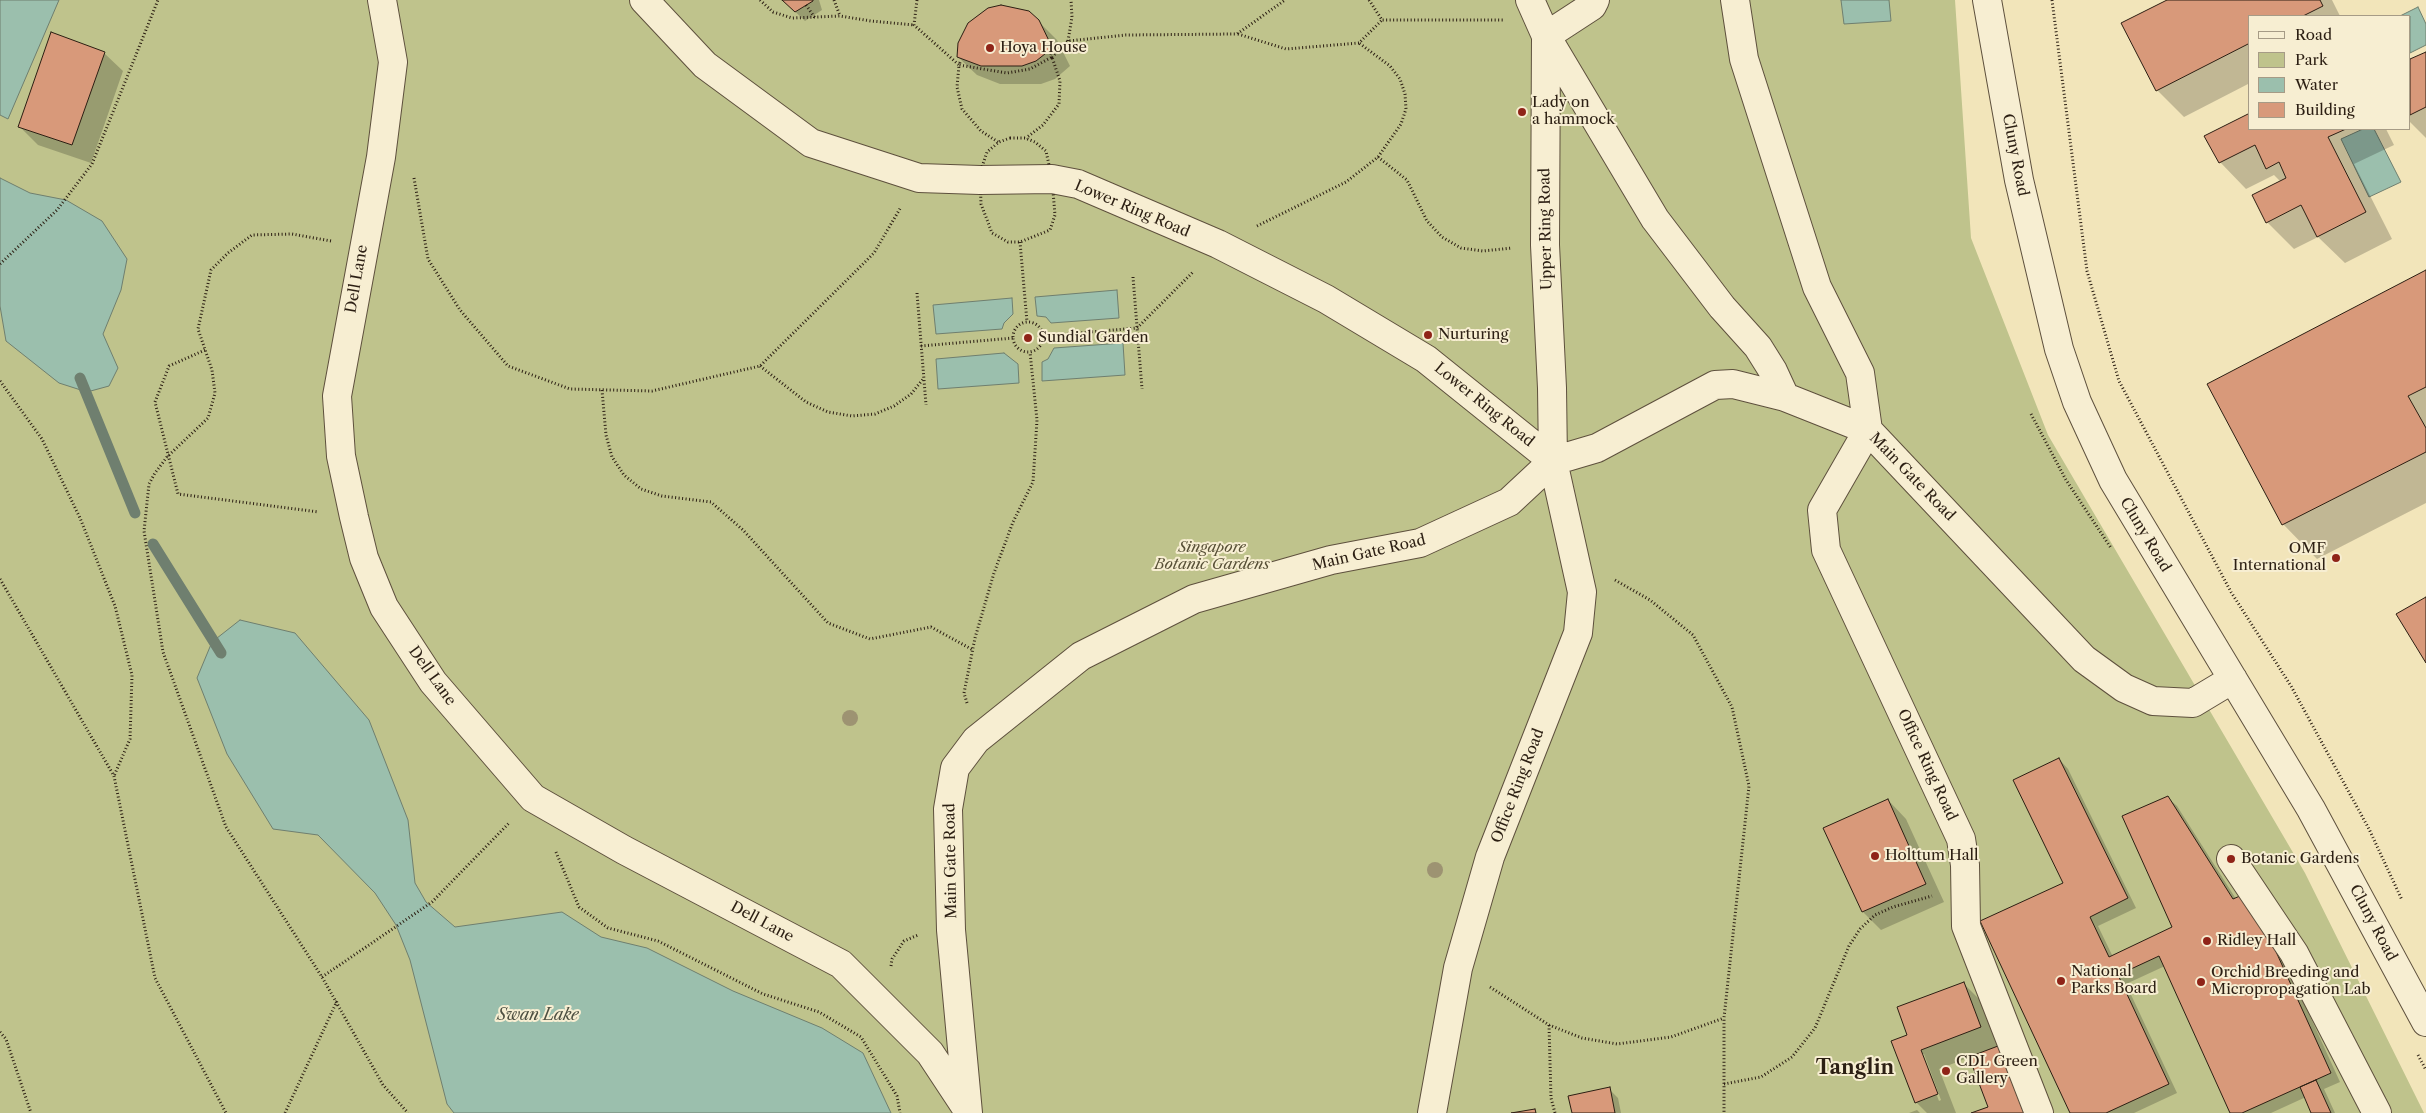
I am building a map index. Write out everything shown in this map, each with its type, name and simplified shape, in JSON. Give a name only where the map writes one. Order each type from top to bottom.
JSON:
[{"type":"street","name":"Dell Lane","points":[[382,0],[393,62],[380,157],[337,396],[340,456],[364,558],[384,607],[433,682],[533,798],[624,850],[840,964],[930,1053],[968,1111]]},
{"type":"street","name":"Lower Ring Road","points":[[644,0],[705,65],[811,142],[919,178],[980,180],[1052,179],[1078,184],[1218,244],[1326,299],[1426,359],[1553,461]]},
{"type":"street","points":[[1595,0],[1592,6],[1538,19],[1655,219],[1722,307],[1758,347],[1773,371],[1785,397]]},
{"type":"street","points":[[1735,0],[1744,59],[1817,287],[1860,373],[1868,430]]},
{"type":"street","name":"Cluny Road","points":[[1987,0],[2019,180],[2059,349],[2077,402],[2113,480],[2312,808],[2426,1022]]},
{"type":"street","name":"Upper Ring Road","points":[[1538,19],[1553,461]]},
{"type":"street","name":"Main Gate Road","points":[[968,1111],[952,930],[948,808],[955,768],[976,740],[1080,656],[1194,599],[1331,560],[1420,543],[1509,502],[1553,461],[1597,448],[1715,385],[1733,384],[1785,397],[1868,430],[2084,659],[2124,688],[2153,701],[2193,703],[2233,679]]},
{"type":"street","name":"Office Ring Road","points":[[1868,430],[1822,510],[1826,550],[1961,839],[1966,886],[1966,926],[2039,1113]]},
{"type":"street","name":"Office Ring Road","points":[[1432,1113],[1458,968],[1490,857],[1578,633],[1582,592],[1553,461]]},
{"type":"street","points":[[2231,859],[2294,953],[2377,1113]]},
{"type":"path","points":[[0,264],[57,210],[92,164],[158,0]]},
{"type":"path","points":[[760,0],[773,12],[792,18],[840,16],[914,25],[959,65],[1007,73],[1030,69],[1052,57],[1068,41],[1072,17],[1071,0]]},
{"type":"path","points":[[834,0],[840,16]]},
{"type":"path","points":[[914,25],[917,0]]},
{"type":"path","points":[[1237,34],[1285,0]]},
{"type":"path","points":[[1369,0],[1382,20]]},
{"type":"path","points":[[2052,0],[2087,271],[2119,381],[2231,592],[2291,686],[2364,821],[2405,906]]},
{"type":"path","points":[[806,5],[815,18]]},
{"type":"path","points":[[1068,41],[1126,35],[1237,34],[1286,49],[1359,42],[1382,20],[1538,19]]},
{"type":"path","points":[[1043,336],[1137,328],[1218,244],[1346,182],[1378,157],[1400,124],[1406,109],[1405,94],[1400,79],[1390,66],[1359,42]]},
{"type":"path","points":[[1025,138],[1043,125],[1059,104],[1060,81],[1050,50]]},
{"type":"path","points":[[961,60],[957,87],[962,109],[981,131],[999,142]]},
{"type":"path","points":[[1378,157],[1407,180],[1427,221],[1442,237],[1461,248],[1483,251],[1545,245]]},
{"type":"path","points":[[428,259],[460,310],[508,366],[570,389],[652,391],[760,366],[874,253],[919,178]]},
{"type":"path","points":[[980,180],[981,204],[992,233],[1008,242],[1020,242],[1050,230],[1055,215],[1052,179]]},
{"type":"path","points":[[322,239],[292,234],[252,236],[228,253],[211,270],[198,329],[212,370],[215,392],[208,418],[167,457],[149,484],[144,531],[163,652],[226,827],[322,976],[383,1085],[408,1113]]},
{"type":"path","points":[[1020,242],[1027,322]]},
{"type":"path","points":[[1133,277],[1142,389]]},
{"type":"path","points":[[917,293],[926,405]]},
{"type":"path","points":[[1013,338],[1017,327],[1027,322],[1036,325],[1043,336]]},
{"type":"path","points":[[1013,338],[1020,350],[1030,352],[1039,347],[1043,336]]},
{"type":"path","points":[[921,346],[1013,338]]},
{"type":"path","points":[[205,350],[169,366],[155,402],[167,457],[178,494],[354,517]]},
{"type":"path","points":[[976,740],[964,693],[973,650],[994,573],[1013,522],[1033,482],[1037,420],[1030,352]]},
{"type":"path","points":[[760,366],[806,402],[828,412],[852,416],[875,414],[894,406],[911,394],[924,378]]},
{"type":"path","points":[[0,381],[42,439],[80,518],[115,606],[132,675],[130,739],[114,776]]},
{"type":"path","points":[[602,390],[606,435],[612,457],[624,475],[641,489],[662,496],[711,502],[743,530],[828,623],[870,639],[931,626],[973,650]]},
{"type":"path","points":[[1574,558],[1650,600],[1693,636],[1732,707],[1749,786],[1724,1018],[1724,1113]]},
{"type":"path","points":[[0,579],[114,776],[155,978],[226,1113]]},
{"type":"path","points":[[322,976],[394,930],[432,902],[533,798],[579,907],[608,928],[658,941],[763,994],[819,1012],[860,1037],[897,1096],[900,1113]]},
{"type":"path","points":[[1724,1084],[1760,1076],[1792,1057],[1815,1028],[1849,946],[1860,929],[1875,915],[1893,907],[1966,886]]},
{"type":"path","points":[[880,1002],[888,986],[892,958],[904,941],[923,933],[952,930]]},
{"type":"path","points":[[1458,968],[1549,1025],[1582,1038],[1617,1044],[1672,1037],[1724,1018]]},
{"type":"path","points":[[285,1113],[337,1001]]},
{"type":"path","points":[[1549,1025],[1552,1098],[1555,1113]]},
{"type":"path","points":[[0,1032],[6,1039],[31,1113]]},
{"type":"green space","name":"Singapore Botanic Gardens","points":[[0,0],[1955,0],[1971,238],[2048,435],[2305,873],[2424,1113],[0,1113]]},
{"type":"water","points":[[0,0],[59,0],[8,119],[0,115]]},
{"type":"water","points":[[1841,0],[1889,0],[1891,21],[1844,24]]},
{"type":"water","points":[[2418,7],[2426,24],[2426,45],[2411,52],[2411,15],[2402,15]]},
{"type":"water","points":[[2361,130],[2375,130],[2401,182],[2369,197],[2341,139]]},
{"type":"water","points":[[0,178],[30,193],[66,200],[102,221],[127,259],[121,290],[103,334],[118,368],[109,386],[87,392],[59,383],[6,341],[0,306]]},
{"type":"water","points":[[1117,290],[1119,318],[1051,323],[1046,317],[1037,316],[1035,297]]},
{"type":"water","points":[[1012,298],[1013,314],[1004,323],[1002,329],[936,334],[933,305]]},
{"type":"water","points":[[1123,343],[1125,375],[1042,381],[1042,362],[1048,359],[1054,348]]},
{"type":"water","points":[[1004,353],[1018,364],[1019,383],[938,389],[936,359]]},
{"type":"water","name":"Swan Lake","points":[[240,620],[295,633],[369,720],[408,820],[415,883],[426,902],[455,927],[562,912],[601,937],[647,948],[733,991],[822,1028],[863,1053],[891,1113],[454,1113],[447,1104],[410,960],[396,925],[375,893],[318,835],[273,829],[227,754],[197,678],[212,642]]},
{"type":"building","points":[[782,0],[813,0],[813,1],[795,12]]},
{"type":"building","points":[[2167,0],[2320,0],[2323,6],[2305,15],[2248,15],[2248,44],[2156,91],[2121,23]]},
{"type":"building","points":[[1001,5],[1029,11],[1039,20],[1052,47],[1050,50],[1036,61],[1022,66],[981,66],[957,57],[958,43],[968,23],[988,8]]},
{"type":"building","points":[[51,32],[105,52],[72,145],[18,127]]},
{"type":"building","points":[[2426,52],[2426,107],[2411,114],[2411,59]]},
{"type":"building","points":[[2248,114],[2248,130],[2344,130],[2328,137],[2366,212],[2317,237],[2301,205],[2266,223],[2252,195],[2286,178],[2279,162],[2266,169],[2255,145],[2219,163],[2204,136]]},
{"type":"building","points":[[2426,270],[2426,387],[2408,396],[2426,428],[2426,452],[2282,525],[2207,384]]},
{"type":"building","points":[[2426,597],[2426,663],[2396,614]]},
{"type":"building","name":"Ridley Hall","points":[[2059,758],[2128,898],[2090,917],[2109,957],[2172,927],[2122,816],[2168,796],[2233,899],[2249,892],[2331,1073],[2242,1113],[2230,1113],[2159,956],[2118,975],[2169,1084],[2106,1113],[2070,1113],[1980,921],[2063,883],[2013,780]]},
{"type":"building","name":"Holttum Hall","points":[[1888,799],[1926,884],[1862,912],[1823,828]]},
{"type":"building","points":[[1964,982],[1981,1027],[1921,1050],[1938,1094],[1915,1103],[1891,1041],[1907,1035],[1897,1007]]},
{"type":"building","points":[[1998,1046],[2024,1113],[1971,1113],[1988,1107],[1969,1057]]},
{"type":"building","points":[[2316,1080],[2331,1113],[2311,1113],[2300,1087]]},
{"type":"building","points":[[1610,1087],[1615,1113],[1572,1113],[1568,1096]]},
{"type":"building","points":[[1535,1109],[1536,1113],[1511,1113]]},
{"type":"waterway","points":[[80,378],[135,513]]},
{"type":"waterway","points":[[153,544],[221,653]]},
{"type":"place","name":"Hoya House","points":[[990,48]]},
{"type":"place","name":"Lady on a hammock","points":[[1522,112]]},
{"type":"place","name":"Nurturing","points":[[1428,335]]},
{"type":"place","name":"Sundial Garden","points":[[1028,338]]},
{"type":"place","name":"OMF International","points":[[2336,558]]},
{"type":"place","name":"Holttum Hall","points":[[1875,856]]},
{"type":"place","name":"Botanic Gardens","points":[[2231,859]]},
{"type":"place","name":"Ridley Hall","points":[[2207,941]]},
{"type":"place","name":"National Parks Board","points":[[2061,981]]},
{"type":"place","name":"Orchid Breeding and Micropropagation Lab","points":[[2201,982]]},
{"type":"place","name":"CDL Green Gallery","points":[[1946,1071]]},
{"type":"district","name":"Tanglin","points":[[1855,1068]]}]
